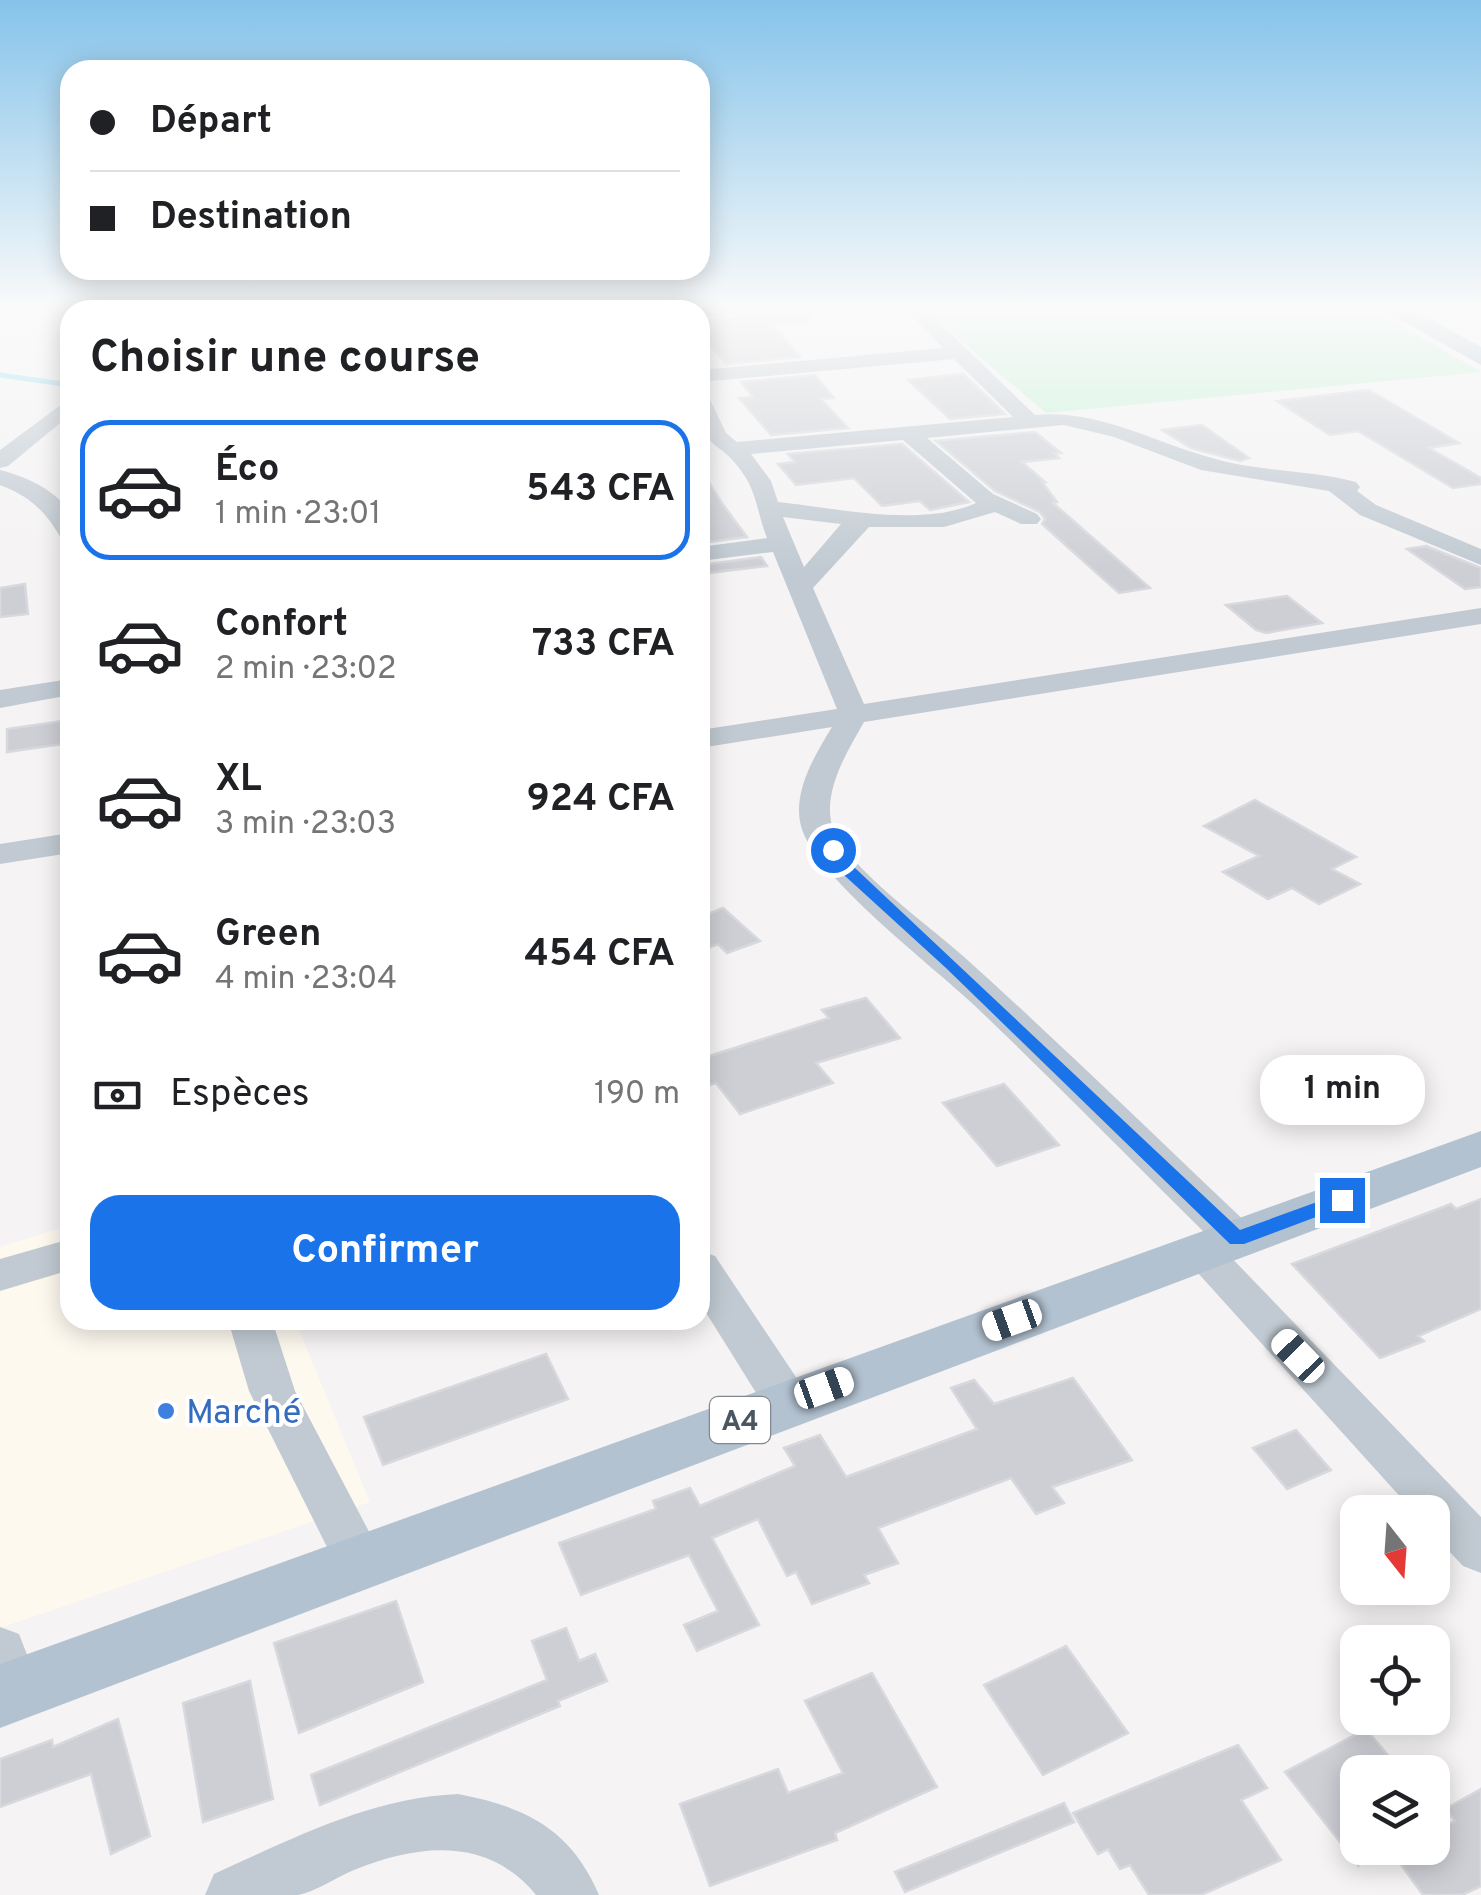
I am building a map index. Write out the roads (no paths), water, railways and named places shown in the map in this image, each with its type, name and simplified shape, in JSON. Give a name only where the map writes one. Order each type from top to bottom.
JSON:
[{"type":"main road","name":"A4","points":[[5,1679],[360,1562],[1481,1148]]},
{"type":"street","points":[[999,393],[1028,420]]},
{"type":"street","points":[[0,461],[60,412]]},
{"type":"street","points":[[730,457],[908,432],[1064,420],[1121,432],[1209,466],[1348,488],[1340,490],[1368,510],[1481,558]]},
{"type":"street","points":[[710,421],[730,457],[760,480],[782,544],[854,714]]},
{"type":"street","points":[[908,432],[993,504],[1029,519]]},
{"type":"street","points":[[0,477],[37,493],[60,511]]},
{"type":"street","points":[[768,508],[898,523],[970,518],[993,504]]},
{"type":"street","points":[[801,586],[852,525],[870,518]]},
{"type":"street","points":[[710,553],[782,544]]},
{"type":"street","points":[[710,738],[1481,616]]},
{"type":"street","points":[[0,699],[60,689]]},
{"type":"street","points":[[854,714],[818,790],[817,829],[849,872],[952,964],[1219,1246],[1481,1551]]},
{"type":"street","points":[[0,854],[60,844]]},
{"type":"street","points":[[0,1275],[60,1257]]},
{"type":"street","points":[[710,1282],[787,1402]]},
{"type":"street","points":[[253,1330],[272,1390],[360,1562]]},
{"type":"street","points":[[235,1895],[372,1836],[432,1821],[470,1822],[516,1837],[540,1856],[569,1895]]},
{"type":"place","name":"Marché","points":[[166,1411]]}]
